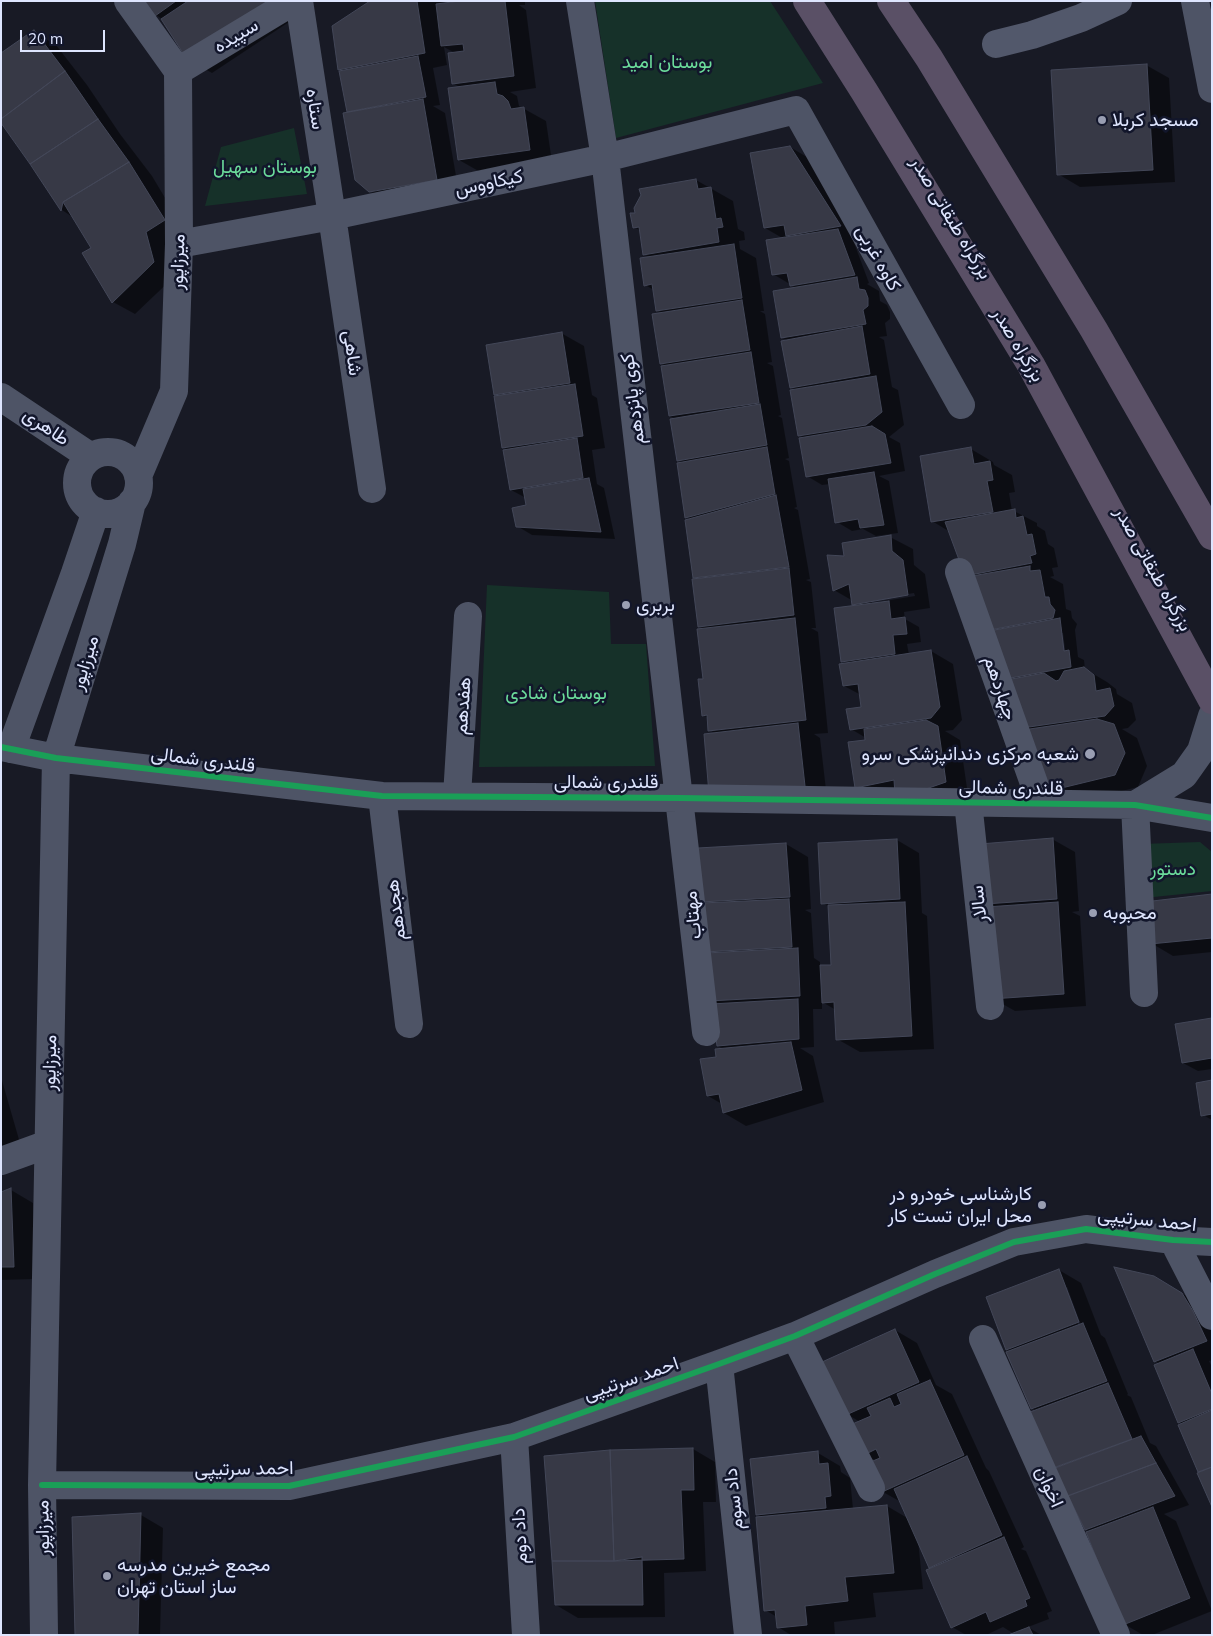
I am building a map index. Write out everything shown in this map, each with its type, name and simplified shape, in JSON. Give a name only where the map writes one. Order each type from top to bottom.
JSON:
[{"type":"highway","name":"بزرگراه صدر","points":[[807,1],[1031,365],[1212,700]]},
{"type":"highway","name":"بزرگراه طبقاتی صدر","points":[[817,1],[872,87],[1037,362],[1212,674]]},
{"type":"highway","points":[[891,1],[929,58],[1094,330],[1212,536]]},
{"type":"highway","points":[[901,1],[935,54],[1098,327],[1212,524]]},
{"type":"street","points":[[128,1],[178,71]]},
{"type":"street","name":"سپیده","points":[[178,71],[294,1]]},
{"type":"street","name":"ستاره","points":[[299,1],[332,216]]},
{"type":"street","name":"کوی پانزدهم","points":[[580,1],[605,158],[680,798]]},
{"type":"street","points":[[996,44],[1032,36],[1118,1]]},
{"type":"street","points":[[1195,1],[1212,89]]},
{"type":"street","name":"میرزاپور","points":[[138,476],[174,391],[179,244],[178,71]]},
{"type":"street","name":"کیکاووس","points":[[179,244],[332,216],[605,158],[796,110]]},
{"type":"street","name":"کاوه غربی","points":[[796,110],[961,405]]},
{"type":"street","name":"شاهی","points":[[332,216],[372,489]]},
{"type":"street","name":"طاهری","points":[[1,397],[91,457]]},
{"type":"street","points":[[100,453],[120,454],[128,459],[138,476],[139,485],[132,502],[124,509],[115,512],[96,511],[82,499],[78,490],[79,472],[84,463],[100,453]]},
{"type":"street","name":"میرزاپور","points":[[44,1635],[42,1485],[56,758],[122,544],[132,502]]},
{"type":"street","name":"میرزاپور","points":[[6,748],[75,573],[96,511]]},
{"type":"street","name":"چهاردهم","points":[[960,572],[1041,803]]},
{"type":"street","name":"هفدهم","points":[[457,796],[468,616]]},
{"type":"street","points":[[1144,993],[1135,804],[1184,774],[1202,751],[1212,716]]},
{"type":"street","name":"قلندری شمالی","points":[[6,748],[56,758],[382,796],[1135,804],[1212,818]]},
{"type":"street","name":"هجدهم","points":[[382,796],[409,1024]]},
{"type":"street","name":"مهتاب","points":[[680,798],[706,1032]]},
{"type":"street","name":"سالار","points":[[968,802],[990,1006]]},
{"type":"street","points":[[1,1161],[48,1144]]},
{"type":"street","name":"احمد سرتیپی","points":[[42,1485],[289,1486],[514,1436],[794,1336],[935,1274],[1014,1242],[1086,1229],[1173,1240],[1212,1242]]},
{"type":"street","points":[[1173,1240],[1212,1316]]},
{"type":"street","points":[[794,1336],[870,1488]]},
{"type":"street","name":"اخوان","points":[[983,1339],[1116,1635]]},
{"type":"street","name":"داد سوم","points":[[719,1364],[748,1635]]},
{"type":"street","name":"داد دوم","points":[[514,1436],[526,1635]]},
{"type":"green space","name":"بوستان امید","points":[[595,1],[770,1],[823,83],[616,138]]},
{"type":"green space","name":"بوستان سهیل","points":[[294,128],[307,194],[205,206],[221,147]]},
{"type":"green space","name":"بوستان شادی","points":[[487,585],[609,592],[611,644],[646,644],[655,766],[479,767]]},
{"type":"green space","name":"دستور","points":[[1200,842],[1212,852],[1212,891],[1144,898],[1141,844]]},
{"type":"building","points":[[145,1],[176,1],[155,16]]},
{"type":"building","points":[[188,1],[271,1],[188,61],[161,19]]},
{"type":"building","points":[[370,1],[417,1],[425,53],[338,70],[332,26]]},
{"type":"building","points":[[460,1],[505,1],[514,76],[452,84],[448,53],[464,51],[463,44],[441,46],[436,4]]},
{"type":"building","points":[[34,30],[65,71],[1,119],[1,53]]},
{"type":"building","points":[[418,56],[426,97],[347,112],[339,71]]},
{"type":"building","name":"مسجد کربلا","points":[[1147,64],[1153,170],[1057,175],[1051,70]]},
{"type":"building","points":[[65,71],[98,119],[30,164],[1,123],[1,119]]},
{"type":"building","points":[[495,82],[497,94],[503,96],[508,101],[511,109],[524,107],[530,150],[458,160],[448,88]]},
{"type":"building","points":[[423,99],[437,180],[369,192],[355,180],[343,113]]},
{"type":"building","points":[[98,119],[129,162],[63,202],[61,211],[30,164]]},
{"type":"building","points":[[790,146],[841,226],[786,236],[784,225],[764,228],[750,153]]},
{"type":"building","points":[[129,162],[165,220],[146,232],[154,262],[112,303],[82,253],[91,248],[63,202]]},
{"type":"building","points":[[696,179],[698,189],[711,187],[716,219],[721,218],[723,227],[717,228],[719,242],[643,255],[639,227],[633,228],[630,213],[635,213],[634,208],[641,195],[639,189]]},
{"type":"building","points":[[838,229],[855,275],[790,286],[787,273],[772,275],[766,240]]},
{"type":"building","points":[[734,244],[742,298],[656,311],[652,284],[644,286],[640,258]]},
{"type":"building","points":[[857,277],[859,289],[865,290],[868,298],[868,306],[863,310],[866,324],[781,338],[773,291]]},
{"type":"building","points":[[742,300],[750,350],[660,364],[652,314]]},
{"type":"building","points":[[862,326],[870,374],[790,388],[781,341]]},
{"type":"building","points":[[562,332],[570,383],[494,395],[486,345]]},
{"type":"building","points":[[751,352],[759,403],[669,416],[661,366]]},
{"type":"building","points":[[876,376],[882,412],[866,425],[798,436],[790,390]]},
{"type":"building","points":[[575,384],[583,436],[502,448],[494,396]]},
{"type":"building","points":[[760,404],[767,445],[677,461],[670,419]]},
{"type":"building","points":[[872,426],[885,434],[891,463],[806,477],[799,438]]},
{"type":"building","points":[[577,438],[583,478],[510,490],[503,450]]},
{"type":"building","points":[[767,447],[775,494],[685,518],[677,463]]},
{"type":"building","points":[[971,447],[974,464],[990,461],[993,480],[987,481],[993,512],[931,522],[920,456]]},
{"type":"building","points":[[874,472],[884,525],[860,528],[858,519],[835,523],[828,479]]},
{"type":"building","points":[[589,478],[601,532],[516,527],[512,508],[526,505],[523,489]]},
{"type":"building","points":[[776,495],[789,567],[693,578],[685,520]]},
{"type":"building","points":[[1015,509],[1016,518],[1023,516],[1027,535],[1032,534],[1036,554],[1030,556],[1032,563],[965,576],[945,522]]},
{"type":"building","points":[[891,535],[892,551],[903,560],[908,595],[852,605],[849,584],[833,591],[827,555],[844,556],[842,543]]},
{"type":"building","points":[[1030,566],[1030,571],[1040,570],[1045,597],[1049,597],[1050,604],[1055,610],[1053,618],[990,630],[966,577]]},
{"type":"building","points":[[789,568],[794,615],[698,627],[692,579]]},
{"type":"building","points":[[889,601],[891,619],[905,617],[907,634],[893,635],[895,654],[841,662],[834,608]]},
{"type":"building","points":[[795,618],[806,720],[708,731],[707,715],[702,716],[698,679],[703,679],[697,629]]},
{"type":"building","points":[[1060,618],[1064,651],[1069,650],[1071,667],[1005,679],[989,631]]},
{"type":"building","points":[[931,650],[940,707],[931,718],[850,730],[846,709],[861,707],[858,684],[843,686],[839,664]]},
{"type":"building","points":[[1084,667],[1094,675],[1096,691],[1110,688],[1114,706],[1105,716],[1022,728],[1006,680],[1044,673],[1056,681],[1059,680],[1064,671]]},
{"type":"building","points":[[1097,719],[1114,724],[1125,753],[1115,775],[1045,792],[1023,730]]},
{"type":"building","points":[[926,720],[938,726],[946,782],[920,791],[895,794],[894,780],[855,788],[848,742],[865,740],[864,729]]},
{"type":"building","points":[[798,723],[806,795],[709,794],[704,734]]},
{"type":"building","points":[[1053,838],[1057,899],[985,904],[980,844]]},
{"type":"building","points":[[897,839],[900,899],[821,904],[818,843]]},
{"type":"building","points":[[786,843],[790,897],[701,902],[698,848]]},
{"type":"building","points":[[1212,894],[1212,938],[1150,944],[1144,902]]},
{"type":"building","points":[[789,899],[792,947],[705,952],[702,903]]},
{"type":"building","points":[[905,902],[912,1036],[836,1040],[834,1002],[822,1003],[820,965],[831,965],[828,905]]},
{"type":"building","points":[[1058,902],[1064,994],[991,999],[986,907]]},
{"type":"building","points":[[798,948],[800,996],[709,1001],[706,953]]},
{"type":"building","points":[[798,999],[799,1039],[717,1046],[711,1004]]},
{"type":"building","points":[[1212,1018],[1212,1058],[1182,1063],[1175,1024]]},
{"type":"building","points":[[791,1042],[802,1090],[723,1113],[719,1094],[707,1096],[700,1059],[716,1057],[715,1049]]},
{"type":"building","points":[[1212,1080],[1212,1114],[1201,1116],[1196,1083]]},
{"type":"building","points":[[11,1188],[14,1267],[1,1267],[1,1192]]},
{"type":"building","points":[[1114,1267],[1154,1276],[1182,1293],[1207,1341],[1154,1362]]},
{"type":"building","points":[[1059,1269],[1079,1322],[1006,1350],[986,1297]]},
{"type":"building","points":[[1083,1323],[1107,1381],[1031,1409],[1006,1352]]},
{"type":"building","points":[[895,1329],[919,1382],[846,1415],[822,1362]]},
{"type":"building","points":[[1193,1349],[1212,1394],[1212,1409],[1178,1423],[1154,1365]]},
{"type":"building","points":[[930,1380],[964,1455],[882,1492],[868,1463],[880,1458],[876,1449],[864,1455],[850,1425],[871,1416],[867,1408],[890,1398],[894,1407],[901,1404],[897,1394]]},
{"type":"building","points":[[1108,1383],[1132,1439],[1053,1468],[1030,1412]]},
{"type":"building","points":[[1212,1410],[1212,1467],[1198,1472],[1178,1425]]},
{"type":"building","points":[[1141,1436],[1156,1463],[1067,1496],[1055,1468]]},
{"type":"building","points":[[693,1448],[694,1490],[681,1490],[684,1559],[614,1561],[610,1450]]},
{"type":"building","points":[[610,1450],[614,1561],[552,1561],[544,1456]]},
{"type":"building","points":[[818,1451],[819,1464],[828,1463],[831,1496],[825,1497],[826,1508],[756,1515],[750,1459]]},
{"type":"building","points":[[967,1456],[1002,1535],[929,1568],[894,1489]]},
{"type":"building","points":[[1156,1463],[1175,1496],[1085,1530],[1068,1496]]},
{"type":"building","points":[[1212,1467],[1212,1507],[1197,1473]]},
{"type":"building","points":[[887,1505],[894,1573],[845,1577],[848,1601],[805,1606],[807,1625],[777,1628],[775,1610],[764,1611],[756,1517]]},
{"type":"building","points":[[1153,1507],[1190,1598],[1123,1625],[1086,1532]]},
{"type":"building","name":"مجمع خیرین مدرسه ساز استان تهران","points":[[141,1513],[138,1635],[75,1635],[72,1517]]},
{"type":"building","points":[[1004,1537],[1030,1598],[1025,1600],[1027,1606],[990,1622],[986,1612],[951,1628],[926,1570]]},
{"type":"building","points":[[642,1557],[643,1605],[555,1605],[552,1561],[614,1561]]},
{"type":"building","points":[[1029,1627],[1033,1635],[1008,1635]]},
{"type":"cycle path","points":[[1,747],[56,758],[382,796],[680,798],[1135,805],[1212,818]]},
{"type":"cycle path","points":[[42,1485],[289,1486],[514,1437],[795,1336],[935,1274],[1014,1242],[1086,1229],[1173,1240],[1212,1242]]},
{"type":"place","name":"مسجد کربلا","points":[[1102,120]]},
{"type":"place","name":"بربری","points":[[626,605]]},
{"type":"place","name":"شعبه مرکزی دندانپزشکی سرو","points":[[1090,754]]},
{"type":"place","name":"محبوبه","points":[[1093,913]]},
{"type":"place","name":"کارشناسی خودرو در محل ایران تست کار","points":[[1042,1205]]},
{"type":"place","name":"مجمع خیرین مدرسه ساز استان تهران","points":[[107,1576]]}]
